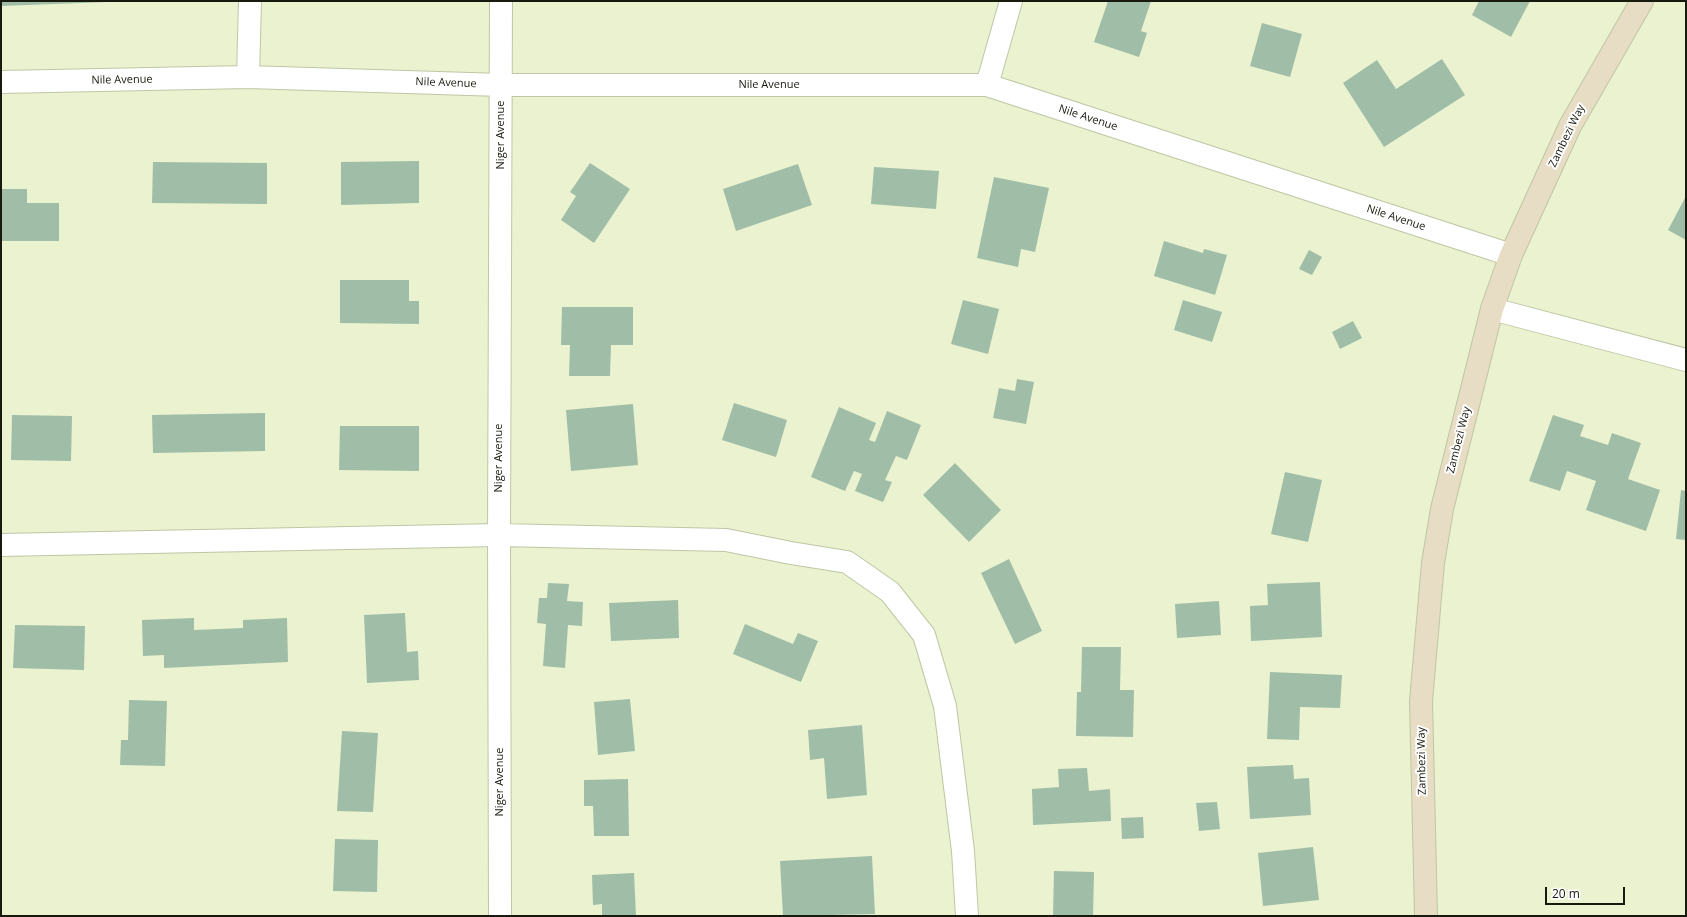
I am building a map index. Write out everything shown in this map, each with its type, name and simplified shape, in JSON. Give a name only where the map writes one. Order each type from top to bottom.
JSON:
[{"type":"main road","name":"Zambezi Way","points":[[1426,916],[1421,701],[1433,563],[1442,509],[1492,309],[1511,256],[1570,126],[1642,1]]},
{"type":"street","points":[[248,77],[250,1]]},
{"type":"street","name":"Niger Avenue","points":[[500,916],[499,535],[501,1]]},
{"type":"street","points":[[987,85],[1011,1]]},
{"type":"street","name":"Nile Avenue","points":[[1,82],[248,77],[501,85],[987,85],[1511,256]]},
{"type":"street","points":[[1492,309],[1686,360]]},
{"type":"street","points":[[1,545],[499,535],[726,540],[847,562],[890,592],[924,635],[945,706],[962,851],[967,916]]},
{"type":"building","points":[[1,1],[107,1],[107,2],[1,6]]},
{"type":"building","points":[[1108,1],[1151,1],[1141,31],[1147,33],[1139,57],[1094,42]]},
{"type":"building","points":[[1479,1],[1530,1],[1511,37],[1472,15]]},
{"type":"building","points":[[1262,23],[1302,34],[1290,77],[1250,66]]},
{"type":"building","points":[[1442,59],[1465,95],[1384,147],[1343,83],[1377,60],[1396,89]]},
{"type":"building","points":[[419,161],[419,203],[341,205],[341,162]]},
{"type":"building","points":[[153,162],[267,163],[267,204],[152,203]]},
{"type":"building","points":[[590,163],[630,189],[594,243],[561,220],[576,196],[570,192]]},
{"type":"building","points":[[798,164],[812,205],[736,231],[723,189]]},
{"type":"building","points":[[874,167],[939,171],[936,209],[871,204]]},
{"type":"building","points":[[994,177],[1049,188],[1035,252],[1021,249],[1018,267],[977,258]]},
{"type":"building","points":[[1,189],[27,189],[27,203],[59,203],[59,241],[1,241]]},
{"type":"building","points":[[1686,196],[1686,240],[1668,230]]},
{"type":"building","points":[[1164,241],[1203,253],[1204,249],[1227,255],[1215,295],[1154,276]]},
{"type":"building","points":[[1309,250],[1322,257],[1312,275],[1299,269]]},
{"type":"building","points":[[340,280],[409,280],[409,301],[419,301],[419,324],[340,323]]},
{"type":"building","points":[[963,300],[999,309],[988,354],[951,344]]},
{"type":"building","points":[[1183,300],[1222,312],[1212,342],[1174,330]]},
{"type":"building","points":[[562,307],[633,307],[633,345],[611,345],[610,376],[569,376],[570,345],[561,345]]},
{"type":"building","points":[[1353,321],[1362,338],[1340,349],[1332,332]]},
{"type":"building","points":[[1017,379],[1034,382],[1026,424],[993,418],[999,388],[1015,391]]},
{"type":"building","points":[[734,403],[787,420],[776,457],[722,440]]},
{"type":"building","points":[[633,404],[638,465],[571,471],[566,410]]},
{"type":"building","points":[[839,407],[876,423],[869,440],[875,442],[887,411],[921,425],[907,460],[896,456],[885,480],[892,482],[883,502],[855,491],[862,474],[854,471],[845,491],[811,477]]},
{"type":"building","points":[[265,413],[265,451],[153,453],[152,415]]},
{"type":"building","points":[[12,415],[72,416],[71,461],[11,460]]},
{"type":"building","points":[[1553,415],[1584,425],[1580,436],[1608,445],[1612,433],[1641,443],[1628,479],[1660,490],[1646,531],[1586,510],[1596,481],[1567,471],[1560,491],[1529,481]]},
{"type":"building","points":[[340,426],[419,426],[419,471],[339,470]]},
{"type":"building","points":[[955,463],[1001,510],[969,542],[923,495]]},
{"type":"building","points":[[1285,472],[1322,480],[1308,542],[1271,534]]},
{"type":"building","points":[[1681,490],[1686,491],[1686,540],[1676,539]]},
{"type":"building","points":[[1009,559],[1042,631],[1015,644],[981,573]]},
{"type":"building","points":[[1320,582],[1322,637],[1251,641],[1250,606],[1268,605],[1267,584]]},
{"type":"building","points":[[548,583],[569,584],[567,601],[583,602],[582,626],[568,625],[565,668],[543,666],[546,624],[537,623],[539,598],[547,598]]},
{"type":"building","points":[[678,600],[679,638],[611,641],[609,603]]},
{"type":"building","points":[[1219,601],[1221,635],[1177,638],[1175,604]]},
{"type":"building","points":[[405,613],[407,652],[418,651],[419,680],[367,683],[364,615]]},
{"type":"building","points":[[194,618],[194,630],[243,628],[243,620],[287,618],[288,662],[164,668],[164,655],[143,656],[142,620]]},
{"type":"building","points":[[745,624],[793,644],[798,633],[818,641],[801,682],[733,654]]},
{"type":"building","points":[[15,625],[85,626],[84,670],[13,668]]},
{"type":"building","points":[[1082,647],[1121,647],[1120,690],[1134,690],[1133,737],[1076,736],[1077,692],[1081,692]]},
{"type":"building","points":[[1270,672],[1342,675],[1340,708],[1300,707],[1299,740],[1267,739]]},
{"type":"building","points":[[630,699],[635,751],[598,755],[594,702]]},
{"type":"building","points":[[129,700],[167,701],[165,766],[120,765],[121,740],[128,740]]},
{"type":"building","points":[[862,725],[867,795],[827,799],[824,758],[810,760],[808,730]]},
{"type":"building","points":[[342,731],[378,733],[373,812],[337,811]]},
{"type":"building","points":[[1293,765],[1294,779],[1309,778],[1311,815],[1250,819],[1247,767]]},
{"type":"building","points":[[1087,768],[1089,791],[1110,789],[1111,821],[1033,825],[1032,789],[1059,787],[1058,769]]},
{"type":"building","points":[[628,779],[629,836],[594,836],[593,806],[584,806],[584,780]]},
{"type":"building","points":[[1217,802],[1220,829],[1199,831],[1196,803]]},
{"type":"building","points":[[1143,817],[1144,838],[1122,839],[1121,818]]},
{"type":"building","points":[[335,839],[378,840],[377,892],[333,891]]},
{"type":"building","points":[[1313,847],[1319,900],[1263,906],[1258,853]]},
{"type":"building","points":[[872,856],[875,914],[783,916],[780,861]]},
{"type":"building","points":[[1054,871],[1094,872],[1093,916],[1053,916]]},
{"type":"building","points":[[634,873],[636,916],[602,916],[602,904],[593,905],[592,875]]}]
